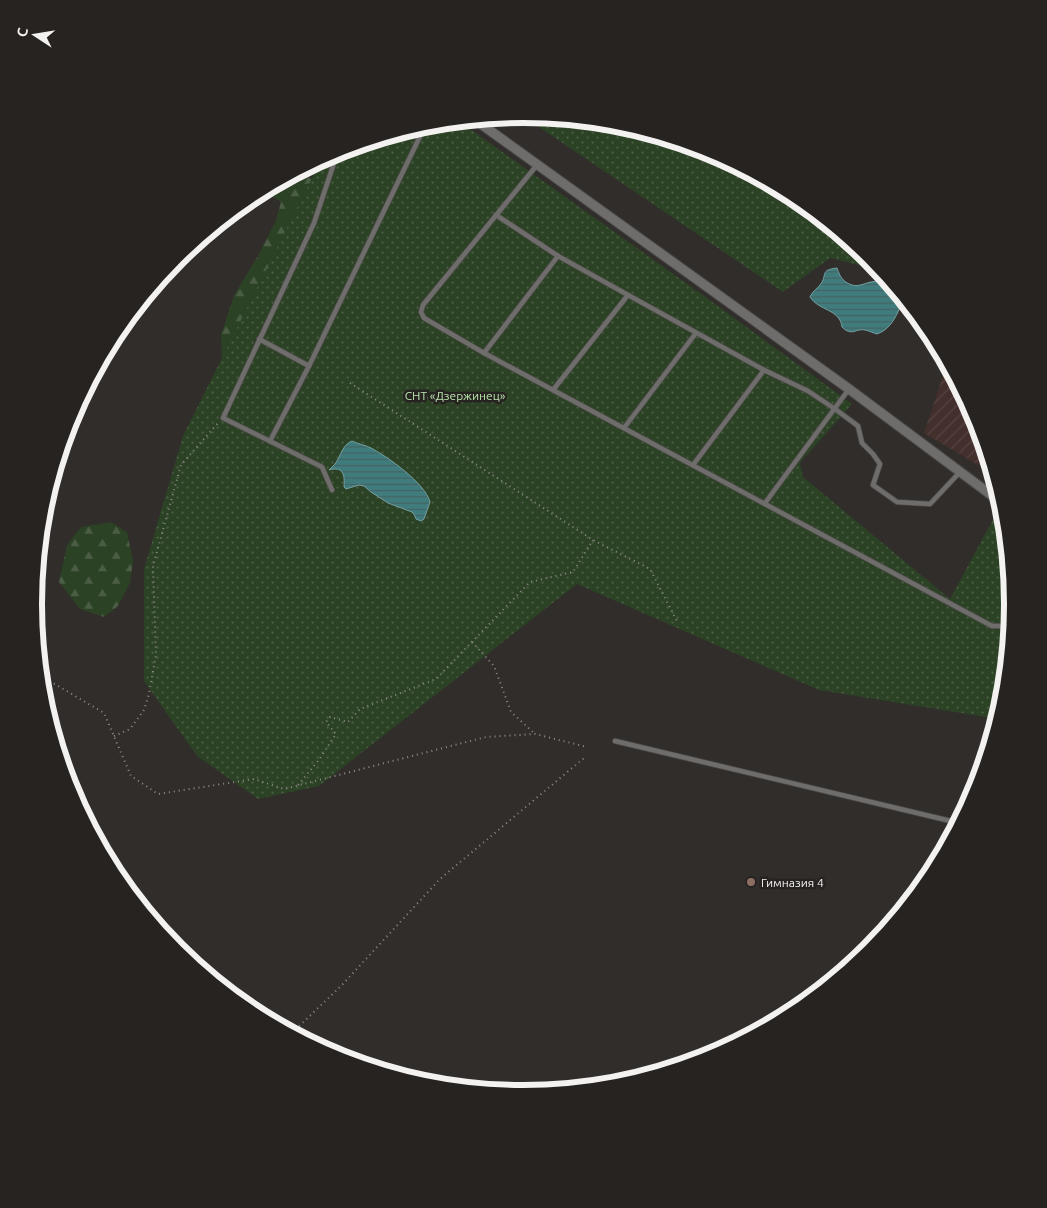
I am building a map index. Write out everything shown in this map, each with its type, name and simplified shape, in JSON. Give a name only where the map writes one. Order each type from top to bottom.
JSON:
[{"type":"street","points":[[482,125],[849,389],[992,495]]},
{"type":"lane","points":[[270,441],[309,366],[421,134]]},
{"type":"lane","points":[[332,490],[322,467],[223,418],[314,222],[334,162]]},
{"type":"lane","points":[[537,165],[423,305],[420,312],[424,318],[484,353],[992,626],[1003,626]]},
{"type":"lane","points":[[496,215],[558,256],[764,370],[808,391],[835,408],[858,426],[862,443],[880,464],[873,485],[897,502],[930,504],[960,472]]},
{"type":"lane","points":[[484,353],[558,256]]},
{"type":"lane","points":[[553,390],[628,295]]},
{"type":"lane","points":[[624,428],[696,332]]},
{"type":"lane","points":[[260,339],[309,366]]},
{"type":"lane","points":[[693,465],[764,370]]},
{"type":"lane","points":[[766,503],[849,389]]},
{"type":"lane","points":[[615,741],[952,822]]},
{"type":"path","points":[[350,383],[593,540],[650,569],[677,621]]},
{"type":"path","points":[[114,736],[130,729],[144,710],[150,694],[156,655],[153,566],[181,465],[223,418]]},
{"type":"path","points":[[298,785],[336,734],[326,722],[330,717],[348,722],[360,709],[436,679],[530,582],[573,572],[593,540]]},
{"type":"path","points":[[472,642],[494,666],[511,712],[535,734]]},
{"type":"path","points":[[49,681],[104,713],[131,776],[158,794],[254,779],[284,788],[486,737],[535,734],[587,747]]},
{"type":"path","points":[[297,1028],[341,986],[440,879],[584,758]]},
{"type":"shaded area","points":[[944,372],[968,420],[984,466],[978,465],[924,433]]},
{"type":"green space","points":[[533,123],[586,127],[617,132],[648,139],[708,160],[764,187],[791,204],[841,242],[867,267],[830,258],[783,292]]},
{"type":"green space","name":"СНТ «Дзержинец»","points":[[467,126],[852,404],[800,463],[803,477],[950,599],[996,514],[1003,573],[1004,604],[1000,667],[990,718],[819,690],[577,584],[319,786],[258,799],[197,756],[144,681],[144,569],[183,436],[316,171],[339,160],[399,139]]},
{"type":"green space","points":[[305,176],[318,181],[222,365],[221,335],[234,295],[258,256],[276,220],[281,202],[270,195]]},
{"type":"green space","points":[[111,522],[127,532],[133,561],[130,583],[118,606],[104,617],[80,609],[59,582],[67,545],[81,527]]},
{"type":"water","points":[[837,268],[842,279],[852,285],[880,281],[900,305],[898,312],[887,328],[877,334],[867,330],[854,332],[845,330],[833,313],[814,302],[810,297],[819,286],[826,272]]},
{"type":"water","points":[[352,441],[371,448],[414,479],[427,495],[430,502],[424,519],[421,521],[416,519],[412,512],[388,503],[364,486],[359,485],[346,489],[344,487],[342,472],[337,469],[329,470],[335,464],[346,445]]},
{"type":"place","name":"Гимназия 4","points":[[751,882]]}]
